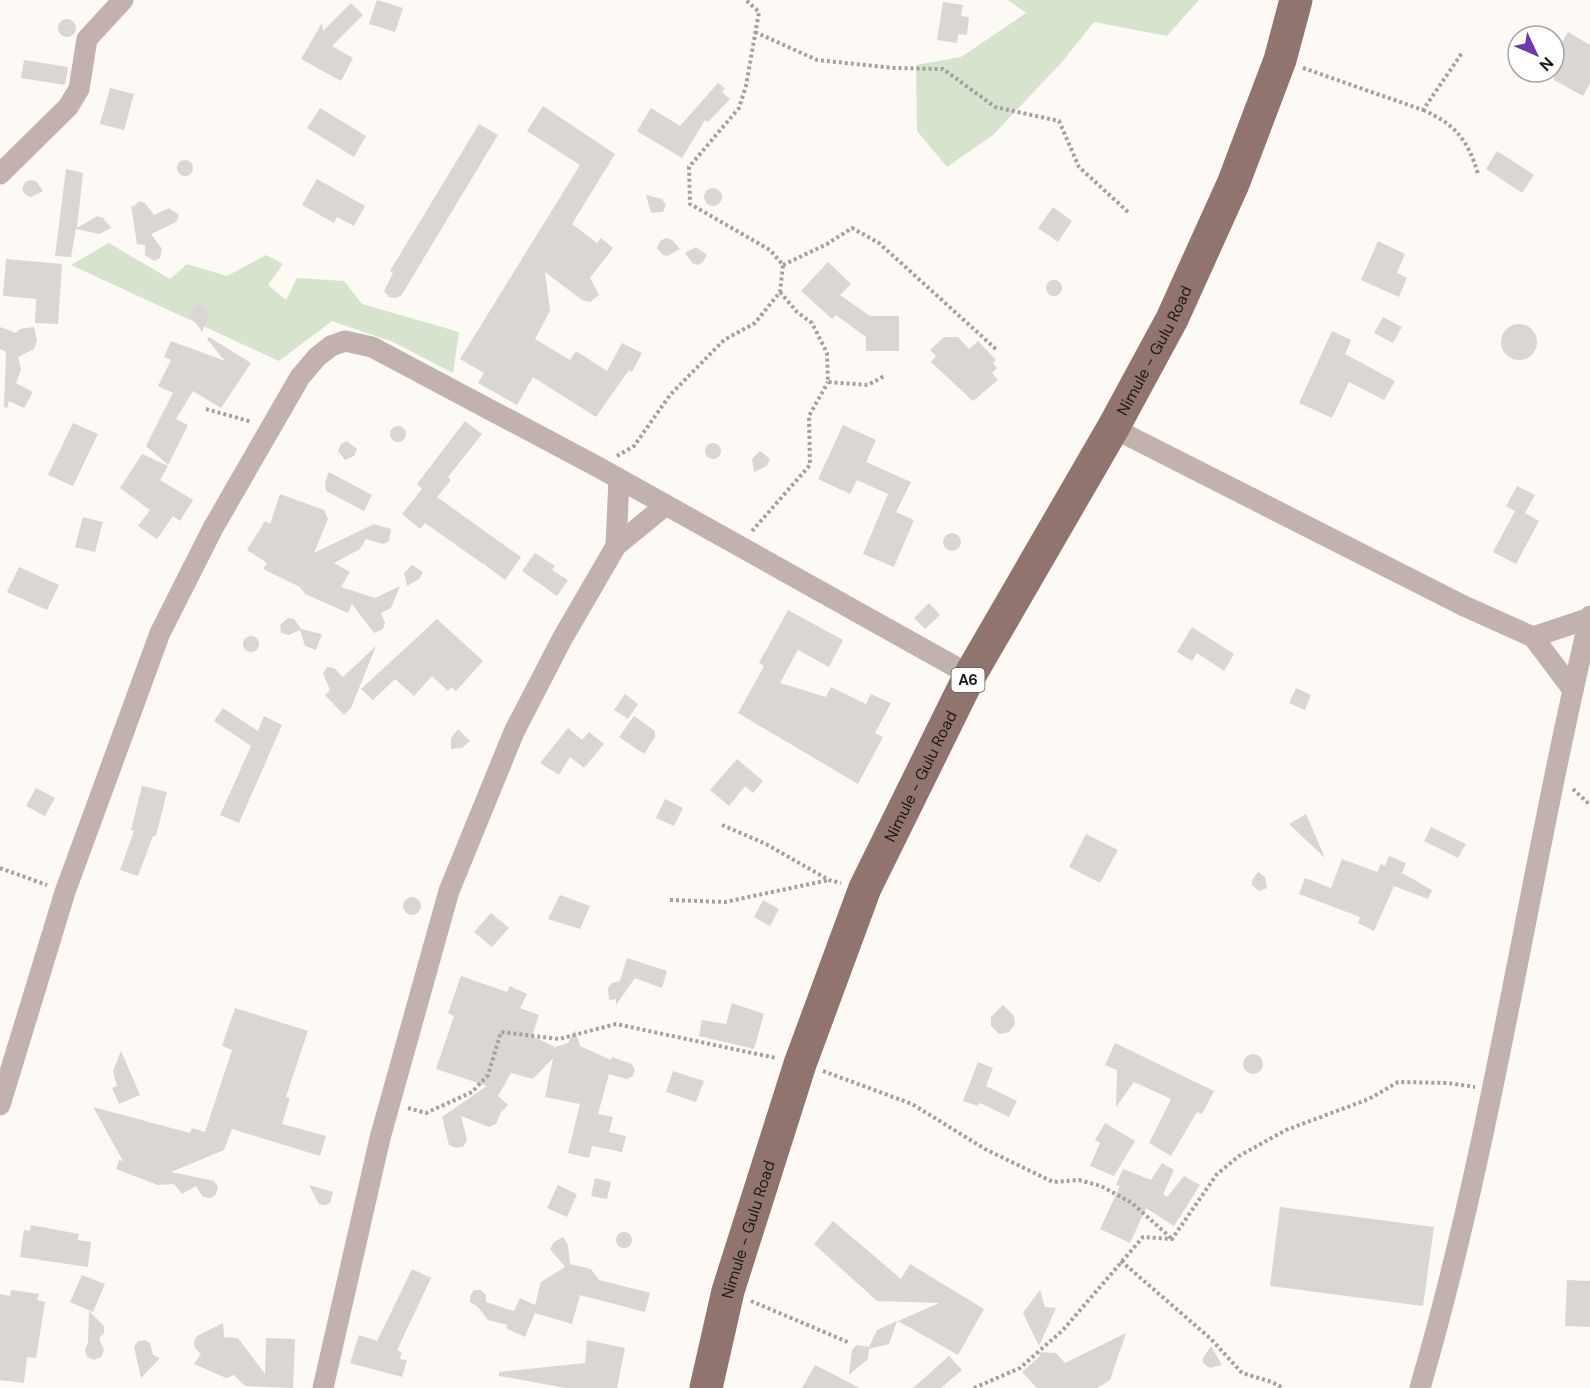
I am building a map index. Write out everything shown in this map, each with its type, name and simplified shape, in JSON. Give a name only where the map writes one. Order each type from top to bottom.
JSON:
[{"type":"main road","name":"Nimule - Gulu Road","points":[[706,1388],[728,1291],[800,1064],[865,888],[970,675],[1113,428],[1172,319],[1233,184],[1280,60],[1296,0]]},
{"type":"street","points":[[0,174],[68,107],[79,89],[87,39],[123,0]]},
{"type":"street","points":[[0,1105],[65,892],[160,633],[213,528],[300,377],[317,357],[331,346],[345,341],[372,346],[598,467],[737,547],[970,675]]},
{"type":"street","points":[[1113,428],[1464,606],[1533,637],[1573,690]]},
{"type":"street","points":[[616,546],[619,479]]},
{"type":"street","points":[[323,1388],[380,1138],[449,891],[514,732],[562,639],[616,546],[666,505]]},
{"type":"street","points":[[1533,637],[1590,617]]},
{"type":"street","points":[[1420,1388],[1457,1251],[1493,1090],[1573,690],[1590,617]]},
{"type":"path","points":[[598,467],[634,446],[670,395],[724,340],[755,323],[780,292],[783,265],[770,250],[690,204],[689,167],[739,108],[746,86],[759,12],[746,0]]},
{"type":"path","points":[[755,32],[817,60],[894,68],[943,69],[995,107],[1059,121],[1079,167],[1128,212]]},
{"type":"path","points":[[1423,110],[1462,53]]},
{"type":"path","points":[[1280,60],[1423,110],[1445,120],[1470,148],[1478,174]]},
{"type":"path","points":[[783,265],[852,228],[879,243],[998,351]]},
{"type":"path","points":[[737,547],[810,465],[809,416],[828,382],[827,353],[812,323],[797,312],[780,292]]},
{"type":"path","points":[[828,382],[868,385],[886,375]]},
{"type":"path","points":[[206,409],[270,428]]},
{"type":"path","points":[[722,825],[766,844],[830,880],[865,888]]},
{"type":"path","points":[[0,868],[65,892]]},
{"type":"path","points":[[670,900],[725,902],[830,880]]},
{"type":"path","points":[[974,1388],[1020,1368],[1063,1330],[1143,1237],[1172,1239],[1216,1174],[1239,1156],[1286,1130],[1369,1099],[1398,1082],[1448,1083],[1493,1090]]},
{"type":"path","points":[[1121,1261],[1211,1339],[1242,1373],[1272,1382],[1283,1388]]},
{"type":"path","points":[[728,1291],[850,1343]]},
{"type":"green space","points":[[1008,0],[1199,0],[1167,36],[1094,22],[1062,62],[993,135],[947,167],[917,131],[916,65],[961,57],[1026,13]]},
{"type":"green space","points":[[109,243],[170,279],[187,264],[227,276],[266,255],[283,264],[268,285],[286,300],[297,278],[344,281],[362,304],[459,332],[453,373],[393,342],[332,321],[279,361],[71,265]]},
{"type":"building","points":[[377,0],[403,8],[395,32],[369,24]]},
{"type":"building","points":[[943,2],[963,5],[961,16],[969,17],[967,35],[958,34],[957,43],[937,40]]},
{"type":"building","points":[[351,3],[363,15],[332,46],[353,58],[341,81],[301,59],[322,23],[323,31]]},
{"type":"building","points":[[67,19],[73,22],[76,28],[73,34],[67,37],[61,34],[58,28],[61,22]]},
{"type":"building","points":[[1568,32],[1590,45],[1590,83],[1583,96],[1561,84],[1566,84],[1566,35]]},
{"type":"building","points":[[24,60],[68,67],[65,85],[21,78]]},
{"type":"building","points":[[718,83],[725,88],[722,92],[730,99],[708,122],[705,120],[682,158],[637,131],[651,108],[680,126]]},
{"type":"building","points":[[110,88],[134,94],[124,130],[100,124]]},
{"type":"building","points":[[543,106],[615,154],[572,224],[597,243],[601,238],[613,248],[590,278],[599,295],[590,302],[582,300],[545,272],[550,311],[535,339],[570,360],[576,351],[607,371],[622,343],[642,353],[632,372],[629,370],[596,417],[533,377],[517,405],[478,383],[484,373],[460,359],[580,165],[527,131]]},
{"type":"building","points":[[320,108],[366,136],[354,157],[307,128]]},
{"type":"building","points":[[479,124],[498,135],[401,296],[389,297],[384,291],[393,273],[390,271]]},
{"type":"building","points":[[1497,151],[1534,175],[1522,193],[1486,169]]},
{"type":"building","points":[[182,160],[188,160],[193,168],[191,174],[182,176],[177,171],[177,165]]},
{"type":"building","points":[[66,169],[83,173],[77,228],[97,216],[103,218],[111,228],[99,234],[76,229],[71,257],[55,256]]},
{"type":"building","points":[[317,179],[365,206],[354,226],[337,217],[334,223],[302,205]]},
{"type":"building","points":[[36,181],[43,191],[31,197],[22,190],[25,182]]},
{"type":"building","points":[[713,188],[719,191],[722,197],[719,203],[713,206],[707,203],[704,197],[707,191]]},
{"type":"building","points":[[646,195],[662,199],[666,205],[663,212],[651,213]]},
{"type":"building","points":[[139,201],[145,203],[154,215],[169,208],[179,215],[176,222],[151,234],[162,249],[160,258],[154,261],[145,255],[145,245],[137,244],[131,205],[133,207]]},
{"type":"building","points":[[1053,207],[1072,221],[1058,242],[1038,228]]},
{"type":"building","points":[[666,238],[672,240],[680,249],[667,256],[657,248],[660,241]]},
{"type":"building","points":[[1378,241],[1405,254],[1397,273],[1407,278],[1399,297],[1361,280]]},
{"type":"building","points":[[696,247],[707,255],[703,262],[697,265],[692,263],[685,253]]},
{"type":"building","points":[[6,259],[62,264],[58,324],[35,323],[36,299],[3,296]]},
{"type":"building","points":[[828,262],[851,284],[840,295],[870,316],[899,316],[899,351],[866,351],[866,337],[836,315],[832,319],[801,291]]},
{"type":"building","points":[[1051,280],[1057,280],[1062,288],[1060,294],[1051,296],[1046,291],[1046,285]]},
{"type":"building","points":[[199,304],[205,306],[209,315],[202,332],[189,313]]},
{"type":"building","points":[[1383,317],[1402,327],[1393,343],[1374,333]]},
{"type":"building","points":[[1519,324],[1532,329],[1537,342],[1532,355],[1519,360],[1506,355],[1501,342],[1506,329]]},
{"type":"building","points":[[0,327],[16,333],[20,329],[34,327],[37,341],[34,349],[18,357],[21,370],[16,383],[33,392],[24,408],[9,401],[7,408],[4,407],[6,352],[0,349]]},
{"type":"building","points":[[1332,331],[1351,340],[1345,354],[1395,381],[1384,400],[1349,382],[1332,418],[1299,403]]},
{"type":"building","points":[[209,337],[251,363],[221,408],[193,391],[176,419],[188,425],[168,465],[146,446],[173,393],[158,386],[171,360],[164,357],[171,341],[225,361],[207,339]]},
{"type":"building","points":[[944,337],[958,337],[969,349],[978,341],[996,360],[993,363],[997,368],[992,373],[998,380],[973,401],[931,362],[936,356],[930,350]]},
{"type":"building","points":[[465,421],[482,434],[448,477],[451,480],[437,497],[521,557],[505,580],[484,564],[486,562],[483,564],[425,523],[420,529],[402,514],[422,489],[417,484]]},
{"type":"building","points":[[73,423],[98,434],[73,486],[48,475]]},
{"type":"building","points":[[843,425],[876,440],[866,462],[911,482],[896,512],[914,520],[894,567],[863,554],[888,494],[857,480],[850,494],[818,479]]},
{"type":"building","points":[[395,426],[401,426],[406,434],[404,440],[395,442],[390,437],[390,431]]},
{"type":"building","points":[[347,441],[357,449],[354,456],[345,460],[338,451],[341,444]]},
{"type":"building","points":[[710,443],[716,443],[721,451],[719,457],[710,459],[705,454],[705,448]]},
{"type":"building","points":[[760,451],[770,459],[767,466],[754,472],[752,459]]},
{"type":"building","points":[[142,454],[168,466],[160,480],[193,500],[180,521],[173,516],[157,539],[138,526],[150,510],[120,488]]},
{"type":"building","points":[[329,472],[372,495],[364,511],[326,491],[325,482]]},
{"type":"building","points":[[1517,486],[1535,495],[1525,513],[1539,521],[1516,564],[1493,552],[1515,511],[1506,506]]},
{"type":"building","points":[[280,494],[324,510],[328,519],[314,553],[374,524],[391,529],[389,541],[383,544],[366,539],[360,549],[334,563],[350,572],[341,587],[375,598],[400,586],[391,608],[381,613],[385,623],[383,629],[374,633],[352,604],[348,613],[305,594],[300,587],[263,569],[267,563],[247,550],[265,521],[270,524]]},
{"type":"building","points":[[83,517],[103,522],[95,552],[75,547]]},
{"type":"building","points":[[952,533],[958,536],[961,542],[958,548],[952,551],[946,548],[943,542],[946,536]]},
{"type":"building","points":[[535,553],[555,566],[552,570],[568,580],[557,596],[522,571]]},
{"type":"building","points":[[412,565],[423,572],[419,579],[407,586],[404,573]]},
{"type":"building","points":[[19,567],[59,585],[47,610],[7,592]]},
{"type":"building","points":[[929,603],[940,615],[925,629],[914,618]]},
{"type":"building","points":[[788,610],[843,640],[829,667],[798,650],[780,683],[826,697],[831,687],[866,704],[871,694],[891,703],[875,733],[883,737],[858,784],[738,713],[764,666],[759,663]]},
{"type":"building","points":[[288,618],[294,619],[301,629],[322,634],[316,650],[305,646],[300,630],[289,635],[281,633],[280,625]]},
{"type":"building","points":[[437,619],[483,661],[456,691],[451,687],[448,691],[432,676],[414,696],[395,679],[373,700],[361,689]]},
{"type":"building","points":[[1192,627],[1234,654],[1224,671],[1197,653],[1192,661],[1177,652]]},
{"type":"building","points":[[248,636],[254,636],[259,644],[257,650],[248,652],[243,647],[243,641]]},
{"type":"building","points":[[376,646],[351,708],[344,715],[325,695],[330,690],[323,673],[327,667],[334,668],[343,677]]},
{"type":"building","points":[[1296,688],[1311,695],[1305,710],[1289,703]]},
{"type":"building","points":[[625,694],[638,704],[628,719],[614,710]]},
{"type":"building","points":[[223,708],[258,731],[264,716],[282,725],[239,823],[220,815],[251,746],[214,721]]},
{"type":"building","points":[[634,716],[655,731],[655,737],[644,754],[619,737]]},
{"type":"building","points":[[568,728],[582,740],[589,732],[604,744],[584,768],[570,757],[559,775],[540,763]]},
{"type":"building","points":[[458,729],[470,741],[462,748],[451,749],[451,738]]},
{"type":"building","points":[[737,759],[763,781],[753,793],[745,786],[729,806],[710,790]]},
{"type":"building","points":[[142,786],[167,792],[156,836],[153,836],[138,876],[120,870],[134,831],[131,830]]},
{"type":"building","points":[[36,788],[55,798],[45,816],[26,806]]},
{"type":"building","points":[[665,799],[683,808],[674,826],[656,818]]},
{"type":"building","points":[[1306,814],[1325,858],[1289,824]]},
{"type":"building","points":[[1431,827],[1466,844],[1458,858],[1424,841]]},
{"type":"building","points":[[1086,834],[1118,850],[1100,883],[1069,867]]},
{"type":"building","points":[[1389,856],[1406,863],[1402,873],[1432,890],[1428,899],[1394,886],[1374,931],[1358,923],[1360,917],[1299,894],[1305,878],[1331,888],[1342,859],[1377,872],[1381,864],[1385,866]]},
{"type":"building","points":[[1258,872],[1265,877],[1267,888],[1259,891],[1252,885],[1252,880]]},
{"type":"building","points":[[560,895],[590,906],[580,929],[548,919]]},
{"type":"building","points":[[412,897],[418,900],[421,906],[418,912],[412,915],[406,912],[403,906],[406,900]]},
{"type":"building","points":[[763,900],[779,909],[770,926],[754,917]]},
{"type":"building","points":[[491,913],[509,928],[492,947],[474,932]]},
{"type":"building","points":[[627,958],[667,971],[662,988],[635,978],[616,1005],[616,999],[609,1000],[608,988],[612,983],[620,981]]},
{"type":"building","points":[[461,976],[507,992],[510,986],[527,994],[520,1008],[539,1015],[532,1036],[555,1047],[568,1043],[575,1030],[580,1046],[611,1060],[612,1057],[632,1064],[635,1070],[633,1076],[627,1079],[609,1074],[598,1114],[613,1117],[609,1132],[626,1136],[622,1152],[592,1146],[589,1158],[568,1153],[580,1104],[545,1097],[553,1058],[533,1079],[511,1073],[498,1096],[508,1105],[501,1112],[496,1124],[489,1127],[461,1116],[467,1140],[463,1147],[456,1148],[449,1145],[442,1117],[487,1086],[436,1069],[454,1016],[448,1013]]},
{"type":"building","points":[[732,1003],[764,1014],[754,1049],[699,1036],[702,1020],[726,1024]]},
{"type":"building","points":[[1003,1005],[1014,1016],[1015,1024],[1009,1032],[999,1034],[991,1026],[991,1017]]},
{"type":"building","points":[[235,1008],[308,1031],[286,1097],[290,1098],[282,1124],[326,1136],[320,1156],[232,1129],[224,1150],[171,1172],[214,1181],[218,1187],[216,1194],[211,1198],[203,1197],[196,1186],[182,1194],[174,1184],[158,1185],[116,1169],[119,1160],[123,1161],[93,1107],[190,1133],[192,1128],[205,1132],[232,1050],[222,1046]]},
{"type":"building","points":[[1115,1043],[1214,1091],[1202,1114],[1197,1112],[1171,1156],[1149,1143],[1171,1099],[1134,1082],[1116,1107],[1117,1070],[1105,1065]]},
{"type":"building","points":[[121,1051],[140,1095],[119,1104],[112,1088],[117,1086],[113,1071]]},
{"type":"building","points":[[1253,1054],[1260,1057],[1263,1064],[1260,1071],[1253,1074],[1246,1071],[1243,1064],[1246,1057]]},
{"type":"building","points":[[978,1062],[993,1068],[986,1086],[1017,1101],[1009,1117],[980,1103],[978,1106],[963,1101]]},
{"type":"building","points":[[673,1071],[704,1081],[696,1102],[666,1092]]},
{"type":"building","points":[[1105,1123],[1135,1141],[1114,1176],[1090,1166],[1100,1143],[1095,1140]]},
{"type":"building","points":[[1162,1163],[1174,1170],[1163,1194],[1167,1197],[1184,1176],[1200,1185],[1174,1226],[1146,1208],[1130,1243],[1100,1229],[1120,1186],[1116,1185],[1123,1169],[1151,1180]]},
{"type":"building","points":[[595,1178],[611,1182],[607,1199],[591,1196]]},
{"type":"building","points":[[309,1185],[333,1192],[330,1203],[319,1204]]},
{"type":"building","points":[[558,1185],[577,1194],[567,1217],[547,1208]]},
{"type":"building","points":[[1280,1207],[1434,1227],[1423,1306],[1270,1286]]},
{"type":"building","points":[[833,1221],[901,1279],[910,1264],[984,1309],[958,1355],[898,1321],[939,1303],[877,1301],[814,1244]]},
{"type":"building","points":[[31,1225],[79,1234],[78,1240],[91,1242],[88,1267],[20,1257],[24,1230],[30,1231]]},
{"type":"building","points":[[621,1232],[627,1232],[632,1240],[630,1246],[621,1248],[616,1243],[616,1237]]},
{"type":"building","points":[[563,1237],[568,1245],[570,1264],[591,1269],[599,1280],[650,1293],[645,1312],[580,1295],[572,1324],[535,1313],[525,1337],[506,1328],[508,1325],[488,1320],[478,1307],[470,1302],[470,1296],[474,1290],[481,1290],[486,1295],[486,1302],[514,1311],[520,1298],[535,1305],[541,1282],[565,1267],[550,1249],[554,1242]]},
{"type":"building","points":[[412,1269],[431,1278],[397,1350],[402,1352],[400,1359],[407,1360],[402,1377],[350,1363],[359,1335],[377,1341]]},
{"type":"building","points":[[82,1275],[105,1284],[93,1312],[70,1302]]},
{"type":"building","points":[[1567,1280],[1590,1281],[1590,1327],[1565,1326]]},
{"type":"building","points":[[11,1290],[39,1294],[37,1300],[45,1302],[36,1358],[27,1357],[24,1383],[0,1380],[0,1294],[10,1296]]},
{"type":"building","points":[[1040,1290],[1045,1307],[1056,1308],[1039,1346],[1023,1313]]},
{"type":"building","points":[[89,1311],[104,1326],[104,1333],[99,1338],[104,1350],[101,1357],[94,1360],[87,1357],[85,1350],[88,1342]]},
{"type":"building","points":[[897,1321],[889,1344],[869,1349],[868,1359],[849,1375],[852,1350],[857,1345],[869,1347],[877,1330]]},
{"type":"building","points":[[223,1323],[224,1337],[238,1338],[265,1374],[266,1338],[295,1339],[293,1388],[245,1386],[234,1375],[226,1378],[194,1364],[201,1354],[195,1348],[194,1342],[197,1336]]},
{"type":"building","points":[[1126,1333],[1110,1380],[1097,1388],[1037,1388],[1022,1372],[1040,1356],[1038,1352],[1056,1353],[1065,1363]]},
{"type":"building","points":[[145,1340],[150,1343],[153,1355],[160,1358],[141,1378],[134,1347],[138,1341]]},
{"type":"building","points":[[587,1340],[625,1348],[617,1388],[566,1388],[499,1376],[499,1372],[585,1363]]},
{"type":"building","points":[[1211,1346],[1222,1365],[1210,1368],[1203,1363],[1203,1358]]},
{"type":"building","points":[[949,1356],[962,1370],[941,1388],[913,1388]]},
{"type":"building","points":[[815,1365],[827,1371],[860,1388],[802,1388]]}]
